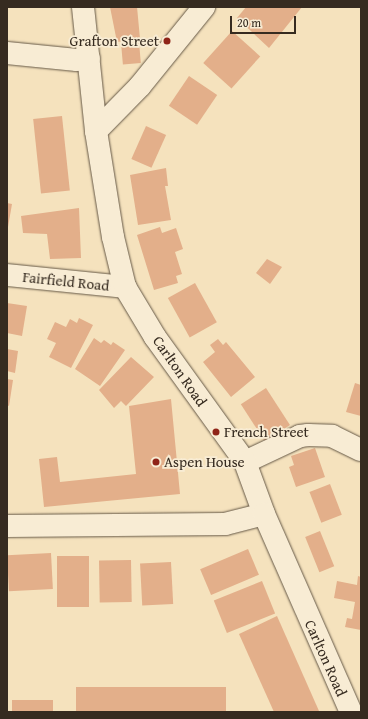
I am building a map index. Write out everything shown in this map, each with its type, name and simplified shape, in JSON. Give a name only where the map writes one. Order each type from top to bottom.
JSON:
[{"type":"street","name":"Carlton Road","points":[[83,7],[90,58],[96,130],[112,237],[125,287],[155,337],[245,462],[264,514],[351,712]]},
{"type":"street","points":[[96,130],[140,86],[204,7]]},
{"type":"street","points":[[7,53],[77,60],[90,58]]},
{"type":"street","name":"Fairfield Road","points":[[7,275],[125,287]]},
{"type":"street","points":[[245,462],[300,436],[308,434],[332,436],[361,450]]},
{"type":"street","points":[[7,526],[225,524],[264,514]]},
{"type":"building","points":[[110,7],[137,7],[140,39],[117,42]]},
{"type":"building","points":[[246,7],[302,7],[269,48],[237,18]]},
{"type":"building","points":[[232,31],[260,56],[231,88],[203,63]]},
{"type":"building","points":[[139,42],[141,63],[123,64],[121,44]]},
{"type":"building","points":[[189,76],[217,95],[197,125],[169,106]]},
{"type":"building","points":[[62,116],[70,191],[41,194],[33,119]]},
{"type":"building","points":[[146,126],[166,135],[151,168],[131,159]]},
{"type":"building","points":[[166,168],[168,186],[165,186],[171,220],[138,225],[130,175]]},
{"type":"building","points":[[7,203],[12,204],[8,227],[7,227]]},
{"type":"building","points":[[79,208],[81,258],[50,259],[47,234],[23,233],[21,216]]},
{"type":"building","points":[[160,227],[162,233],[176,228],[183,249],[175,252],[182,274],[176,276],[178,283],[154,290],[137,235]]},
{"type":"building","points":[[267,259],[282,267],[270,284],[256,273]]},
{"type":"building","points":[[195,283],[217,322],[190,337],[168,298]]},
{"type":"building","points":[[7,303],[27,306],[22,336],[7,333]]},
{"type":"building","points":[[79,318],[93,325],[71,368],[49,357],[56,343],[47,339],[55,322],[66,327],[70,319],[77,323]]},
{"type":"building","points":[[94,338],[101,343],[104,340],[111,345],[113,342],[125,350],[100,386],[75,369]]},
{"type":"building","points":[[218,339],[223,345],[226,342],[255,377],[231,397],[203,362],[215,352],[210,345]]},
{"type":"building","points":[[7,349],[18,351],[15,373],[7,371]]},
{"type":"building","points":[[131,357],[154,377],[126,406],[121,401],[114,408],[99,390]]},
{"type":"building","points":[[7,379],[13,380],[9,406],[7,405]]},
{"type":"building","points":[[355,383],[361,385],[361,416],[346,412]]},
{"type":"building","points":[[266,388],[290,425],[265,441],[241,404]]},
{"type":"building","points":[[171,399],[180,494],[44,507],[39,459],[57,457],[60,482],[136,474],[129,406]]},
{"type":"building","points":[[315,448],[325,477],[296,487],[289,467],[294,465],[291,456]]},
{"type":"building","points":[[330,484],[342,515],[321,523],[309,492]]},
{"type":"building","points":[[320,531],[334,566],[319,572],[305,537]]},
{"type":"building","points":[[248,549],[259,575],[211,595],[200,569]]},
{"type":"building","points":[[51,553],[53,589],[9,591],[7,555]]},
{"type":"building","points":[[57,556],[89,556],[89,607],[57,607]]},
{"type":"building","points":[[131,560],[132,602],[100,603],[99,561]]},
{"type":"building","points":[[171,562],[173,604],[142,606],[140,564]]},
{"type":"building","points":[[358,576],[361,577],[361,630],[345,627],[347,618],[352,619],[355,602],[334,598],[337,581],[357,585]]},
{"type":"building","points":[[262,581],[275,613],[227,633],[214,600]]},
{"type":"building","points":[[277,616],[319,711],[274,712],[239,634]]},
{"type":"building","points":[[76,687],[226,687],[226,712],[76,712]]},
{"type":"building","points":[[12,700],[53,700],[53,712],[12,712]]},
{"type":"place","name":"Grafton Street","points":[[167,41]]},
{"type":"place","name":"French Street","points":[[216,432]]},
{"type":"place","name":"Aspen House","points":[[156,462]]}]
